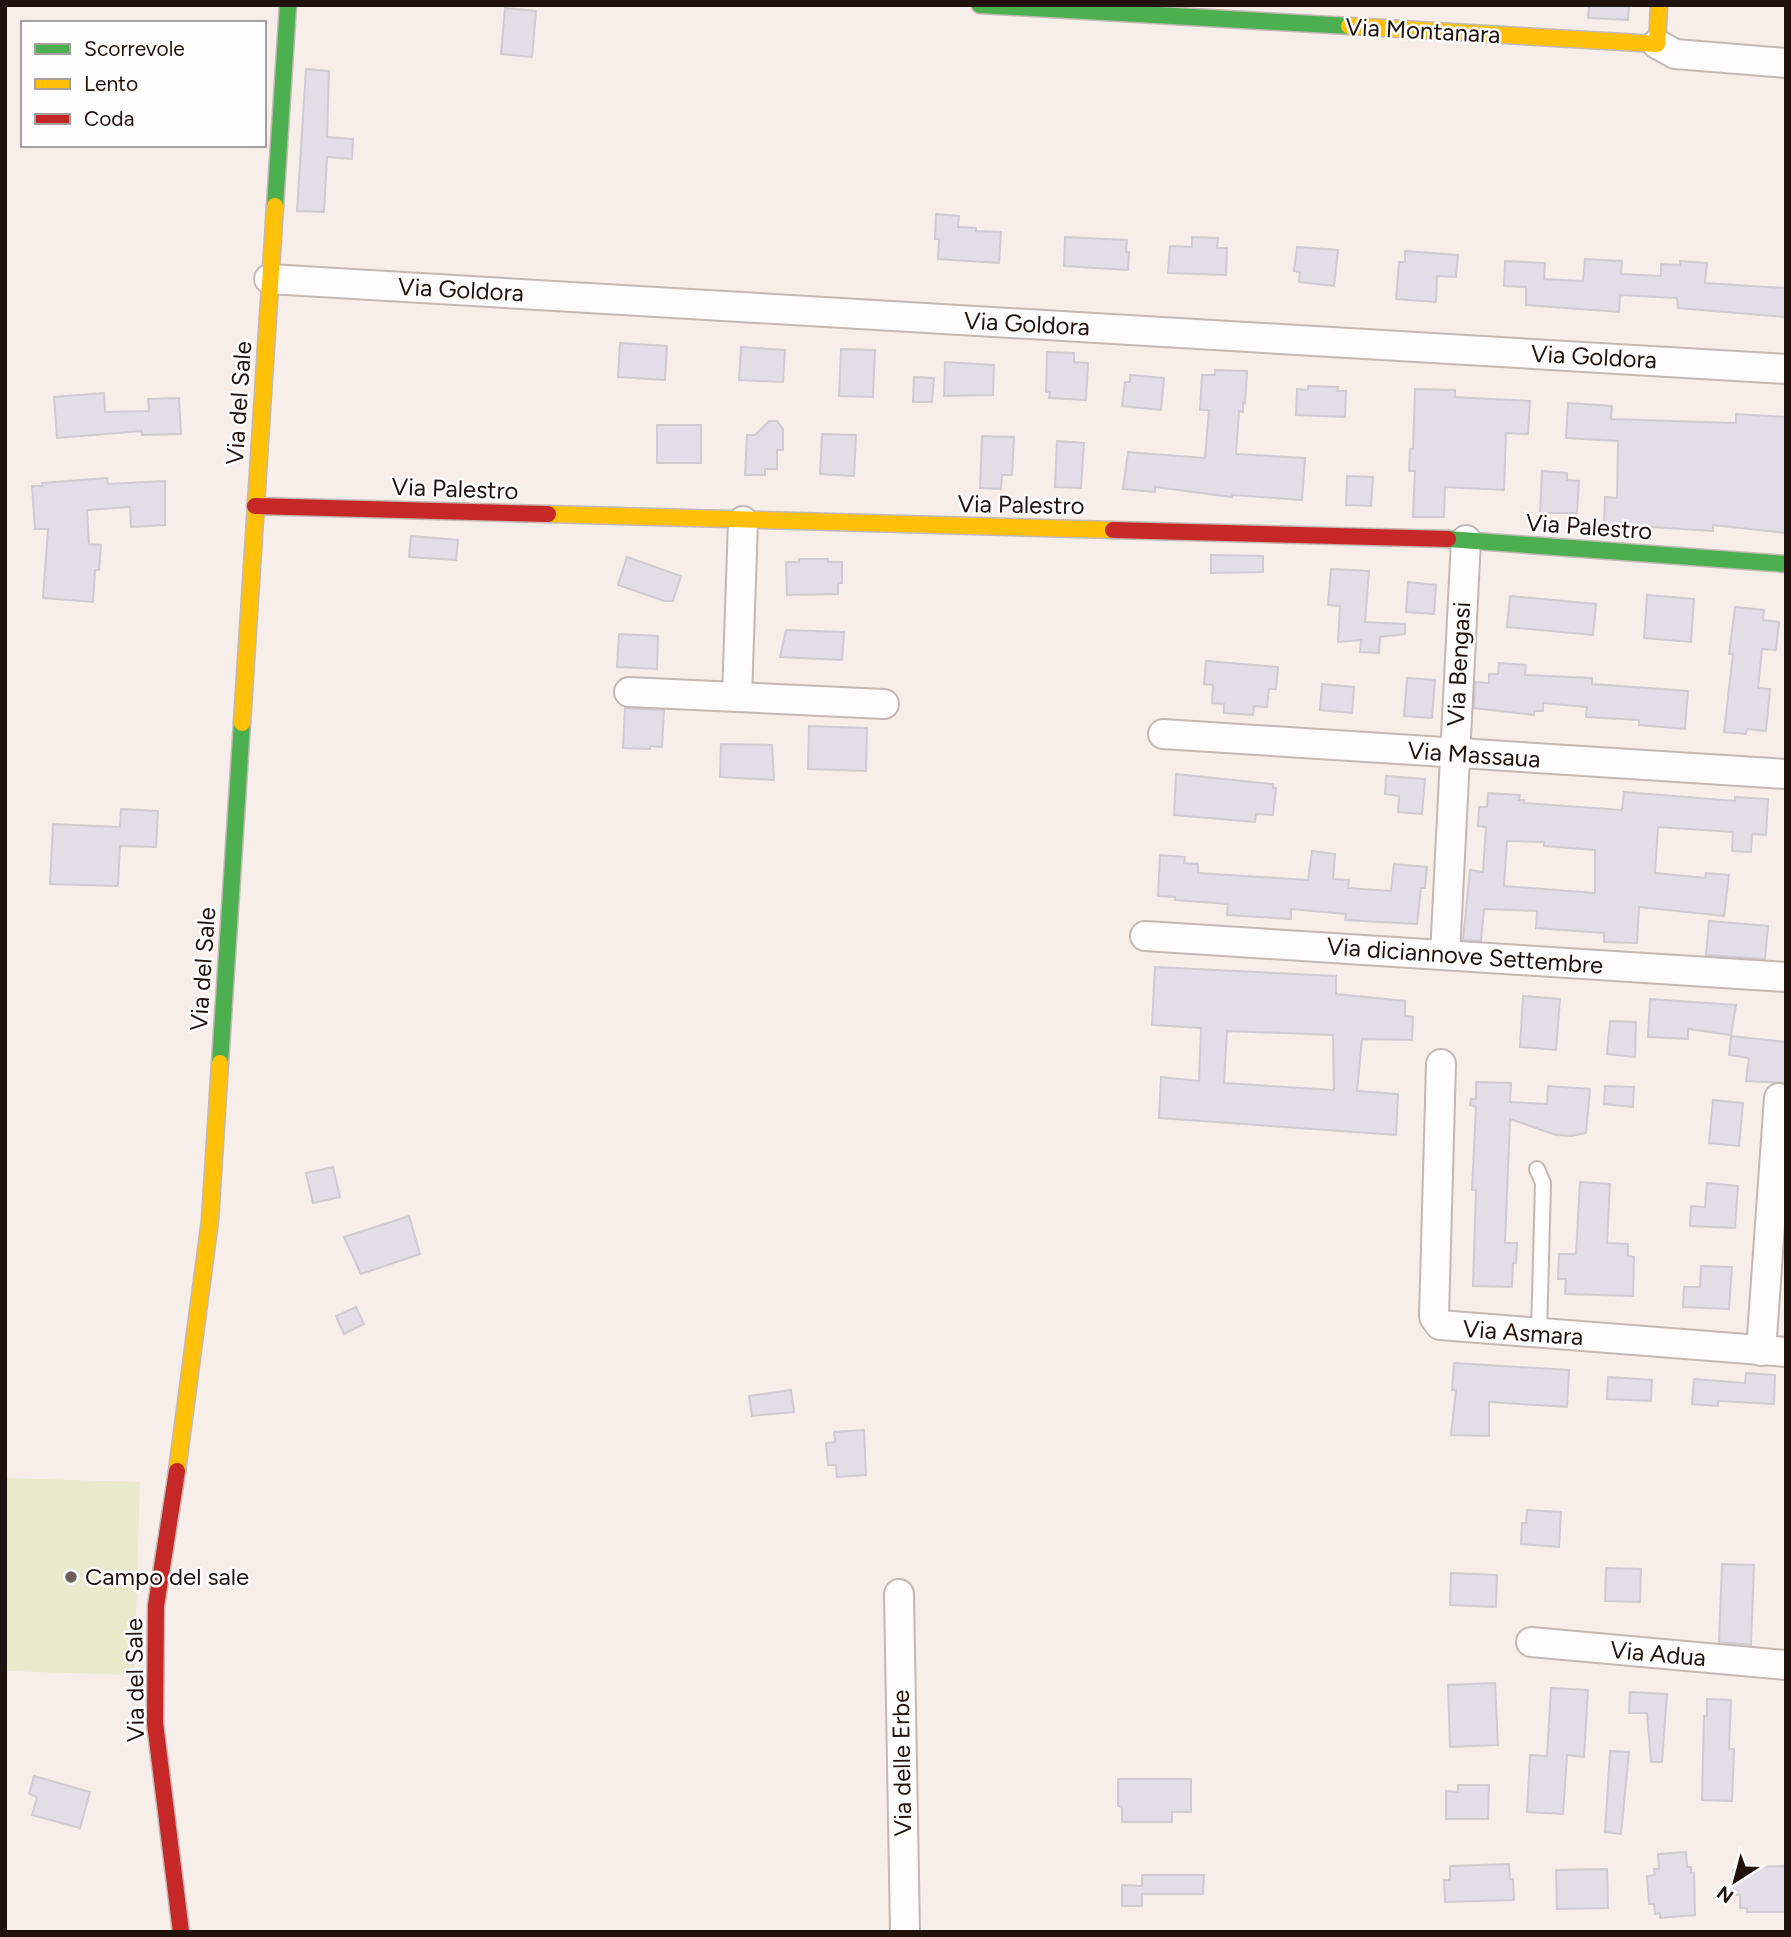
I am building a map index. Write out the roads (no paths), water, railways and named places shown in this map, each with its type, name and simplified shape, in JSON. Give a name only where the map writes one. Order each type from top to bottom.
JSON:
[{"type":"street","name":"Via del Sale","points":[[181,1932],[155,1723],[156,1606],[179,1459],[210,1220],[288,5]]},
{"type":"street","name":"Via Montanara","points":[[980,5],[1657,44],[1675,54],[1786,63]]},
{"type":"street","points":[[1657,44],[1659,5]]},
{"type":"street","name":"Via Goldora","points":[[269,279],[1786,369]]},
{"type":"street","name":"Via Palestro","points":[[255,506],[1466,540],[1786,564]]},
{"type":"street","points":[[737,697],[743,521]]},
{"type":"street","name":"Via Bengasi","points":[[1444,955],[1466,540]]},
{"type":"street","points":[[629,692],[884,704]]},
{"type":"street","name":"Via Massaua","points":[[1163,734],[1786,774]]},
{"type":"street","name":"Via diciannove Settembre","points":[[1145,936],[1786,977]]},
{"type":"street","name":"Via Asmara","points":[[1441,1064],[1434,1317],[1440,1325],[1773,1351]]},
{"type":"street","points":[[1773,1351],[1779,1098]]},
{"type":"street","name":"Via delle Erbe","points":[[899,1594],[905,1932]]},
{"type":"street","name":"Via Adua","points":[[1531,1642],[1786,1665]]},
{"type":"lane","points":[[1538,1169],[1543,1183],[1539,1334]]},
{"type":"place","name":"Campo del sale","points":[[71,1577]]}]
